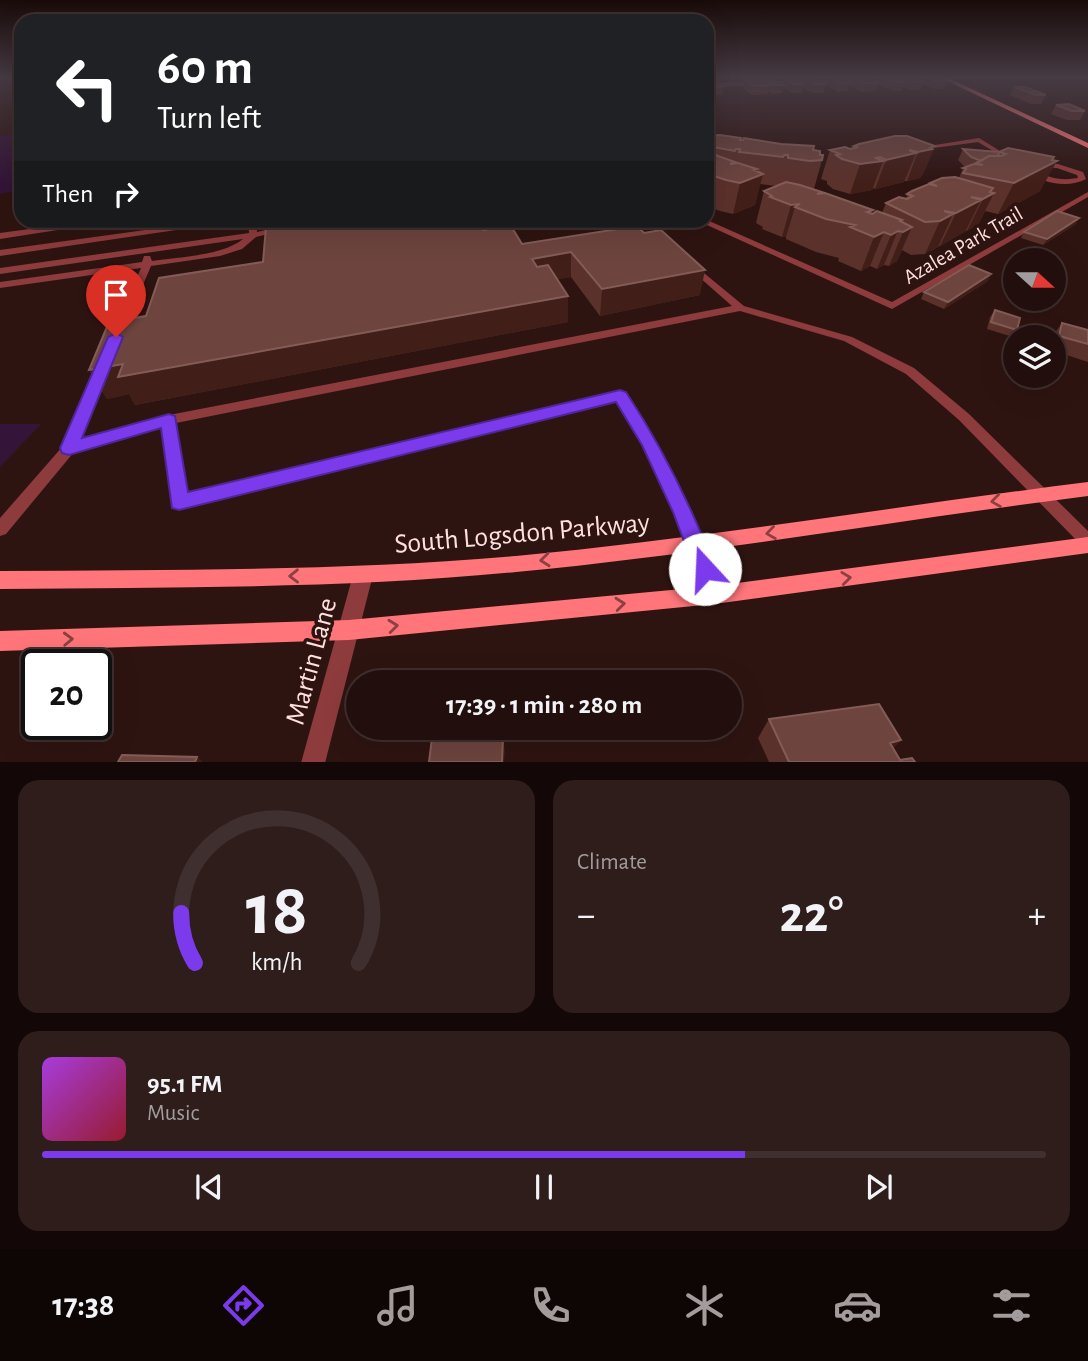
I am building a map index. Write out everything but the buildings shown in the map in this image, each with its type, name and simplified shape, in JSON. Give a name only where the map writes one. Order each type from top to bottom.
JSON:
[{"type":"main road","points":[[1017,113],[1088,146]]},
{"type":"main road","name":"South Logsdon Parkway","points":[[0,580],[363,575],[514,564],[696,544],[1088,489]]},
{"type":"main road","points":[[0,641],[349,630],[714,595],[1088,543]]},
{"type":"street","name":"Martin Lane","points":[[313,762],[363,575]]},
{"type":"lane","points":[[907,149],[979,140],[1041,176],[1062,181],[1086,181]]},
{"type":"lane","points":[[1008,158],[1067,169],[1086,181]]},
{"type":"lane","points":[[1028,169],[1038,164]]},
{"type":"lane","points":[[1062,181],[1086,181]]},
{"type":"lane","name":"Azalea Park Trail","points":[[714,226],[892,306],[1086,181]]},
{"type":"lane","points":[[0,236],[59,228]]},
{"type":"lane","points":[[110,349],[147,264],[152,228]]},
{"type":"lane","points":[[0,253],[186,228]]},
{"type":"lane","points":[[0,285],[228,251],[247,242],[253,234],[253,228]]},
{"type":"lane","points":[[500,228],[503,233],[523,245]]},
{"type":"lane","points":[[0,271],[290,229]]},
{"type":"lane","points":[[682,258],[740,308],[848,339],[910,372],[964,417],[1044,494],[1088,543]]},
{"type":"lane","points":[[69,448],[169,420],[740,308]]},
{"type":"lane","points":[[0,529],[69,448],[105,362]]},
{"type":"lane","points":[[169,420],[179,502],[620,396],[650,443],[696,544],[714,595]]},
{"type":"shaded area","points":[[14,134],[14,191],[0,194],[0,136]]},
{"type":"shaded area","points":[[0,424],[41,424],[0,467]]},
{"type":"route","points":[[116,337],[69,448],[169,420],[179,502],[620,396],[650,443],[683,512],[705,569]]}]
